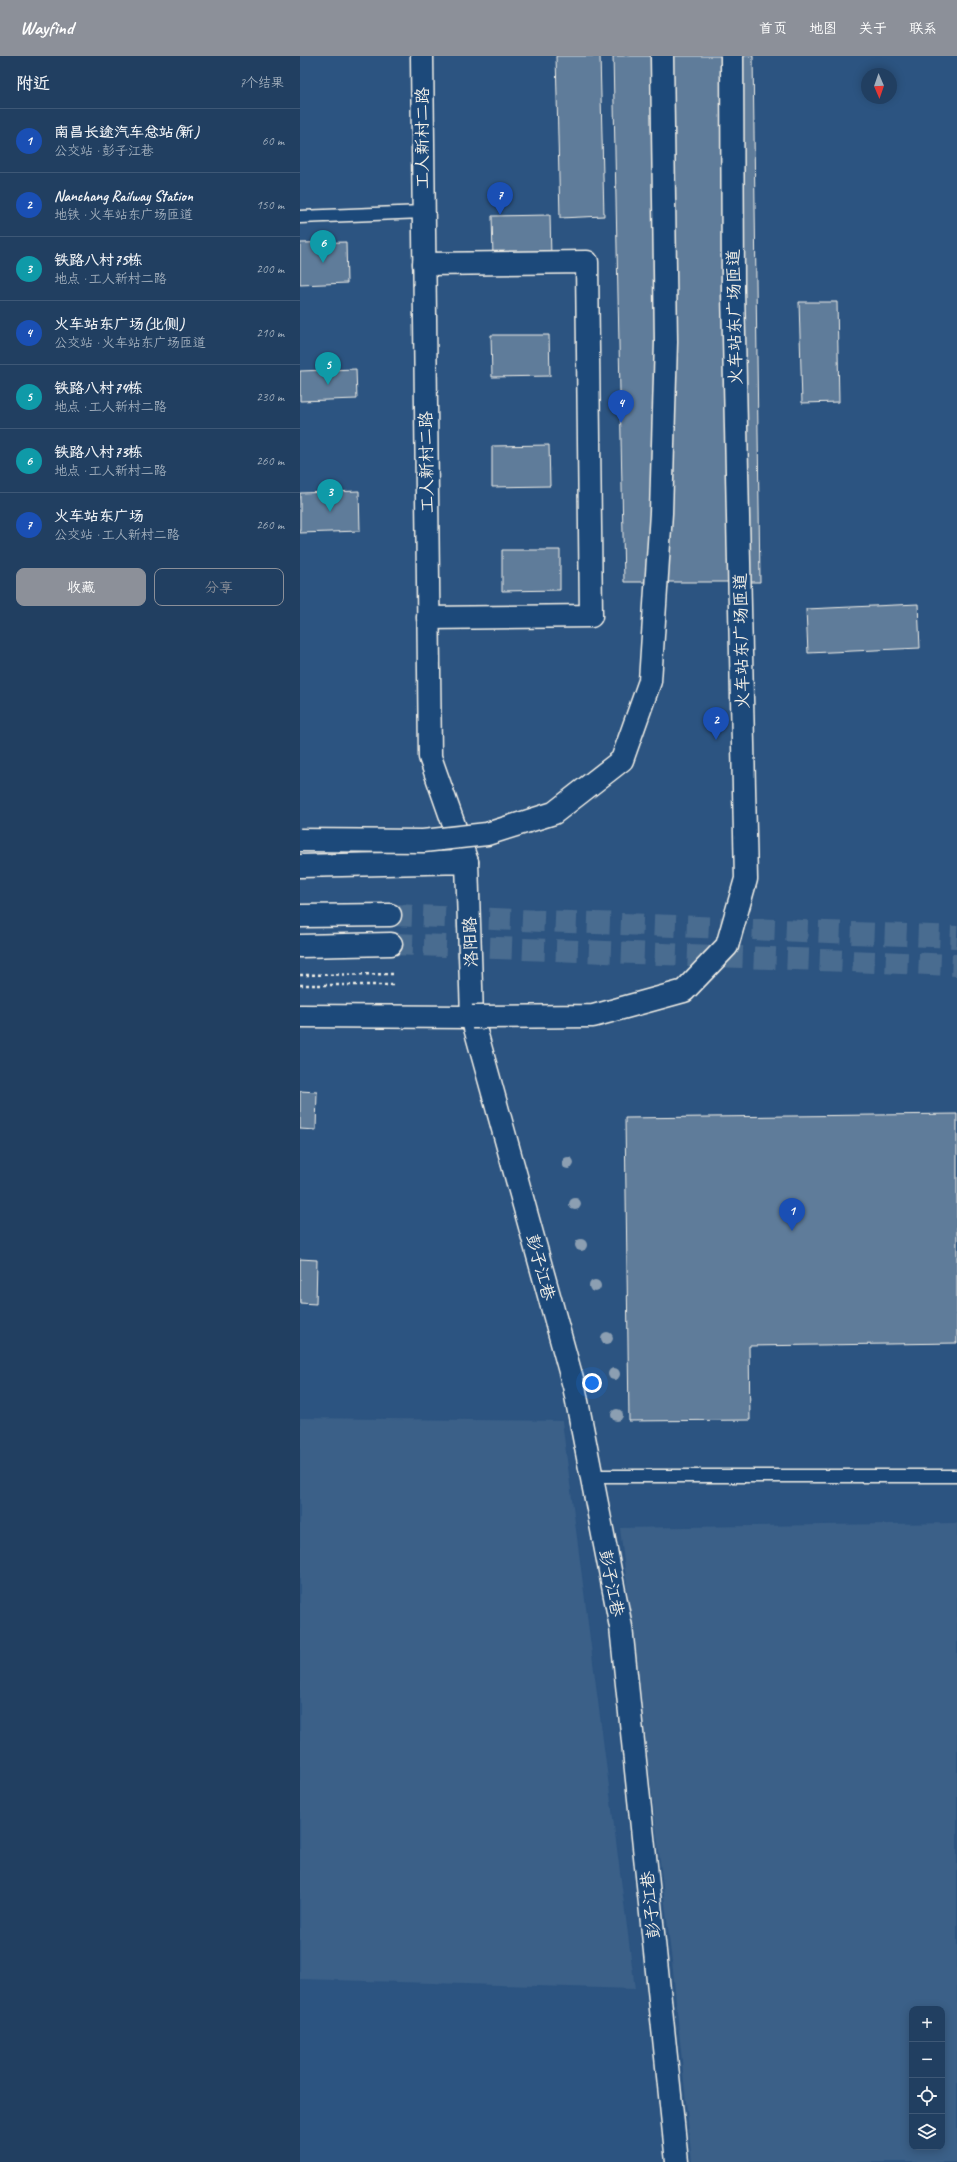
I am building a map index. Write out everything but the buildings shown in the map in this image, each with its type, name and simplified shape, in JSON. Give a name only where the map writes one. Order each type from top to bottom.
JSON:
[{"type":"main road","name":"工人新村二路","points":[[422,56],[430,757],[468,862]]},
{"type":"main road","points":[[300,840],[423,841],[487,834],[554,813],[622,760],[650,681],[661,513],[666,342],[662,56]]},
{"type":"main road","name":"火车站东广场匝道","points":[[472,1017],[593,1016],[684,991],[727,946],[746,878],[733,291],[732,56]]},
{"type":"main road","points":[[424,264],[587,262],[590,616],[428,618]]},
{"type":"main road","points":[[300,866],[468,862]]},
{"type":"main road","name":"洛阳路","points":[[468,862],[472,1017]]},
{"type":"main road","points":[[300,916],[390,915]]},
{"type":"main road","points":[[300,946],[391,944]]},
{"type":"main road","points":[[300,1016],[472,1017]]},
{"type":"main road","name":"彭子江巷","points":[[472,1017],[574,1386],[620,1627],[677,2162]]},
{"type":"lane","points":[[300,217],[423,212]]},
{"type":"lane","points":[[592,1476],[957,1476]]},
{"type":"path","points":[[300,975],[392,974]]},
{"type":"path","points":[[300,985],[393,985]]},
{"type":"shaded area","points":[[300,1418],[562,1421],[635,1989],[300,1979]]},
{"type":"shaded area","points":[[957,1523],[957,2162],[692,2162],[673,1970],[620,1528]]},
{"type":"tunnel","points":[[390,915],[957,937]]},
{"type":"tunnel","points":[[391,944],[957,965]]},
{"type":"place","name":"火车站东广场","points":[[500,215]]},
{"type":"place","name":"铁路八村73栋","points":[[323,263]]},
{"type":"place","name":"铁路八村74栋","points":[[328,385]]},
{"type":"place","name":"火车站东广场(北侧)","points":[[621,423]]},
{"type":"place","name":"铁路八村75栋","points":[[330,512]]},
{"type":"place","name":"Nanchang Railway Station","points":[[716,740]]},
{"type":"place","name":"南昌长途汽车总站(新)","points":[[792,1231]]}]
